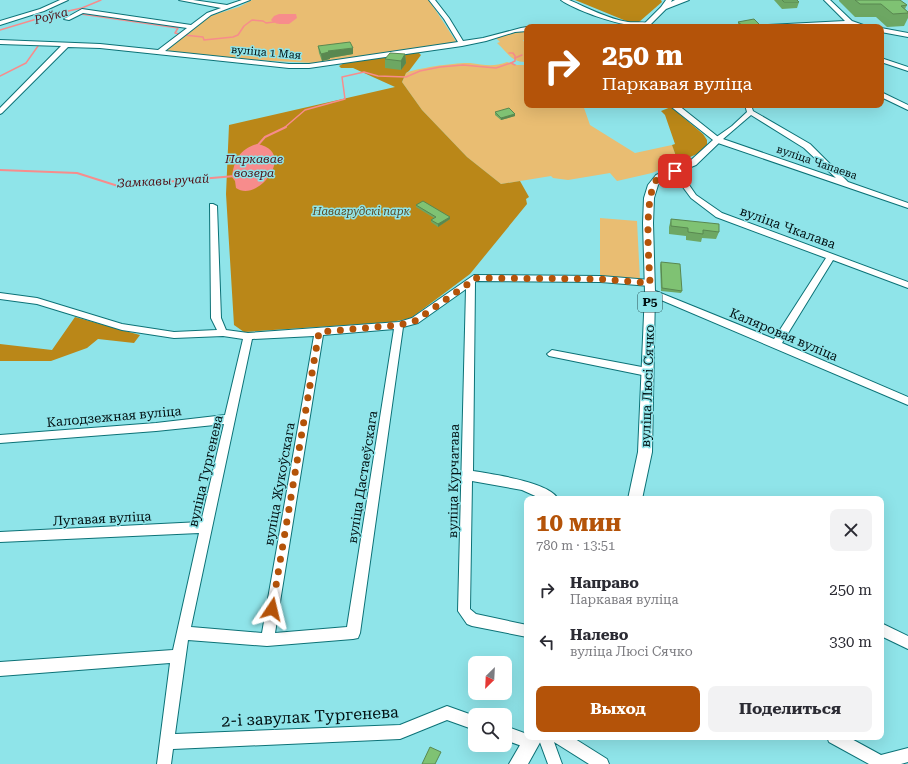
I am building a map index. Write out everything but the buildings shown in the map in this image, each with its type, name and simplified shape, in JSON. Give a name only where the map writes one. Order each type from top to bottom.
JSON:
[{"type":"main road","points":[[647,24],[664,8],[669,0]]},
{"type":"main road","points":[[664,8],[678,1],[686,0]]},
{"type":"main road","points":[[677,108],[718,140]]},
{"type":"main road","name":"вуліца Люсі Сячко","points":[[636,496],[644,452],[650,287],[648,223],[650,198],[653,185],[659,177],[693,163],[718,140]]},
{"type":"main road","points":[[518,764],[535,740]]},
{"type":"street","points":[[0,23],[42,10],[65,0]]},
{"type":"street","points":[[182,0],[229,8]]},
{"type":"street","points":[[160,52],[209,14],[229,8],[247,0]]},
{"type":"street","points":[[432,0],[446,18],[462,44]]},
{"type":"street","points":[[564,0],[629,24]]},
{"type":"street","points":[[827,0],[850,22]]},
{"type":"street","points":[[67,20],[82,12],[192,27]]},
{"type":"street","points":[[621,22],[625,24]]},
{"type":"street","points":[[817,24],[850,22],[856,24]]},
{"type":"street","name":"вуліца 1 Мая","points":[[0,42],[68,44],[289,66],[309,66],[462,44],[488,39],[513,30],[524,29]]},
{"type":"street","points":[[884,31],[908,35]]},
{"type":"street","points":[[884,37],[890,32]]},
{"type":"street","points":[[0,112],[68,44]]},
{"type":"street","points":[[884,61],[908,69]]},
{"type":"street","points":[[884,96],[908,108]]},
{"type":"street","points":[[718,140],[730,133],[749,108],[807,146],[846,184]]},
{"type":"street","name":"вуліца Чапаева","points":[[718,140],[908,206]]},
{"type":"street","name":"вуліца Чкалава","points":[[675,171],[684,187],[695,200],[705,207],[735,221],[908,285]]},
{"type":"street","points":[[213,206],[216,318],[223,333]]},
{"type":"street","points":[[776,344],[831,256]]},
{"type":"street","name":"Каляровая вуліца","points":[[471,282],[474,278],[601,279],[650,287],[776,344],[908,401]]},
{"type":"street","points":[[0,296],[37,301],[122,327],[174,335],[223,333],[248,336],[399,325],[415,321],[471,282]]},
{"type":"street","name":"вуліца Курчатава","points":[[471,282],[464,611],[472,620],[524,630]]},
{"type":"street","name":"вуліца Дастаеўскага","points":[[267,640],[353,633],[399,325]]},
{"type":"street","name":"вуліца Жукоўскага","points":[[267,640],[319,332]]},
{"type":"street","name":"вуліца Тургенева","points":[[164,764],[178,656],[248,336]]},
{"type":"street","points":[[552,354],[647,372]]},
{"type":"street","name":"Калодзежная вуліца","points":[[0,439],[141,428],[231,419]]},
{"type":"street","points":[[467,475],[518,484],[542,492],[548,496]]},
{"type":"street","name":"Лугавая вуліца","points":[[0,537],[206,527]]},
{"type":"street","points":[[884,631],[908,643]]},
{"type":"street","points":[[183,633],[267,640]]},
{"type":"street","points":[[0,669],[178,656]]},
{"type":"street","name":"2-і завулак Тургенева","points":[[166,742],[400,732],[447,713],[468,720]]},
{"type":"street","points":[[512,734],[524,737]]},
{"type":"street","points":[[537,740],[555,764]]},
{"type":"street","points":[[563,740],[602,764]]},
{"type":"street","points":[[840,740],[880,762],[908,755]]},
{"type":"shaded area","points":[[252,0],[429,0],[457,43],[313,63],[235,59],[165,51],[210,16],[239,7]]},
{"type":"shaded area","points":[[524,30],[524,62],[514,59],[497,43],[500,42],[496,38],[514,31]]},
{"type":"shaded area","points":[[507,62],[517,65],[524,65],[524,108],[584,108],[590,125],[635,153],[672,145],[678,162],[652,173],[617,181],[610,173],[568,180],[553,178],[551,176],[501,184],[467,157],[422,110],[402,82],[406,73],[428,67],[465,63],[484,65],[502,64]]},
{"type":"shaded area","points":[[600,218],[637,221],[640,280],[600,276]]},
{"type":"green space","points":[[575,0],[661,0],[662,2],[639,22],[631,23]]},
{"type":"green space","name":"Навагрудскі парк","points":[[418,52],[421,55],[406,73],[402,82],[422,110],[467,157],[501,184],[520,181],[529,197],[526,199],[527,204],[470,274],[411,318],[392,322],[244,332],[234,325],[226,194],[229,125],[395,87],[353,68],[341,68],[339,66],[346,62]]},
{"type":"green space","points":[[672,108],[703,134],[707,140],[707,145],[702,152],[678,162],[672,145],[675,144],[665,115],[661,111]]},
{"type":"green space","points":[[75,317],[140,335],[134,343],[98,339],[87,348],[51,361],[0,361],[0,344],[52,350]]},
{"type":"water","points":[[279,14],[296,14],[297,18],[289,24],[277,23],[271,20],[274,16]]},
{"type":"water","name":"Паркавае возера","points":[[257,144],[269,149],[274,156],[274,165],[270,175],[263,183],[254,189],[245,191],[236,188],[235,181],[232,177],[236,160],[242,152]]},
{"type":"waterway","name":"Роўка","points":[[0,30],[50,15],[82,8],[101,0]]},
{"type":"waterway","points":[[81,14],[178,28],[175,33],[179,34]]},
{"type":"waterway","points":[[184,35],[203,37],[204,40],[233,37],[238,35],[244,26],[252,20],[263,21],[266,23],[274,22]]},
{"type":"waterway","points":[[0,76],[26,63],[38,46]]},
{"type":"waterway","points":[[509,53],[513,53],[515,58]]},
{"type":"waterway","points":[[515,58],[522,55]]},
{"type":"waterway","name":"Замкавы ручай","points":[[511,63],[515,61],[515,58]]},
{"type":"waterway","name":"Замкавы ручай","points":[[284,128],[305,110],[345,99],[342,77],[364,72],[378,76],[406,77],[420,71],[440,67],[463,65],[496,68],[511,63]]},
{"type":"waterway","name":"Замкавы ручай","points":[[511,63],[515,65]]},
{"type":"waterway","name":"Замкавы ручай","points":[[257,146],[265,137],[284,128]]},
{"type":"waterway","name":"Замкавы ручай","points":[[0,170],[77,173],[118,186],[235,176]]},
{"type":"route","points":[[272,609],[319,332],[399,325],[415,321],[471,282],[474,278],[601,279],[650,283],[648,223],[650,198],[653,185],[659,177],[675,171]]}]
